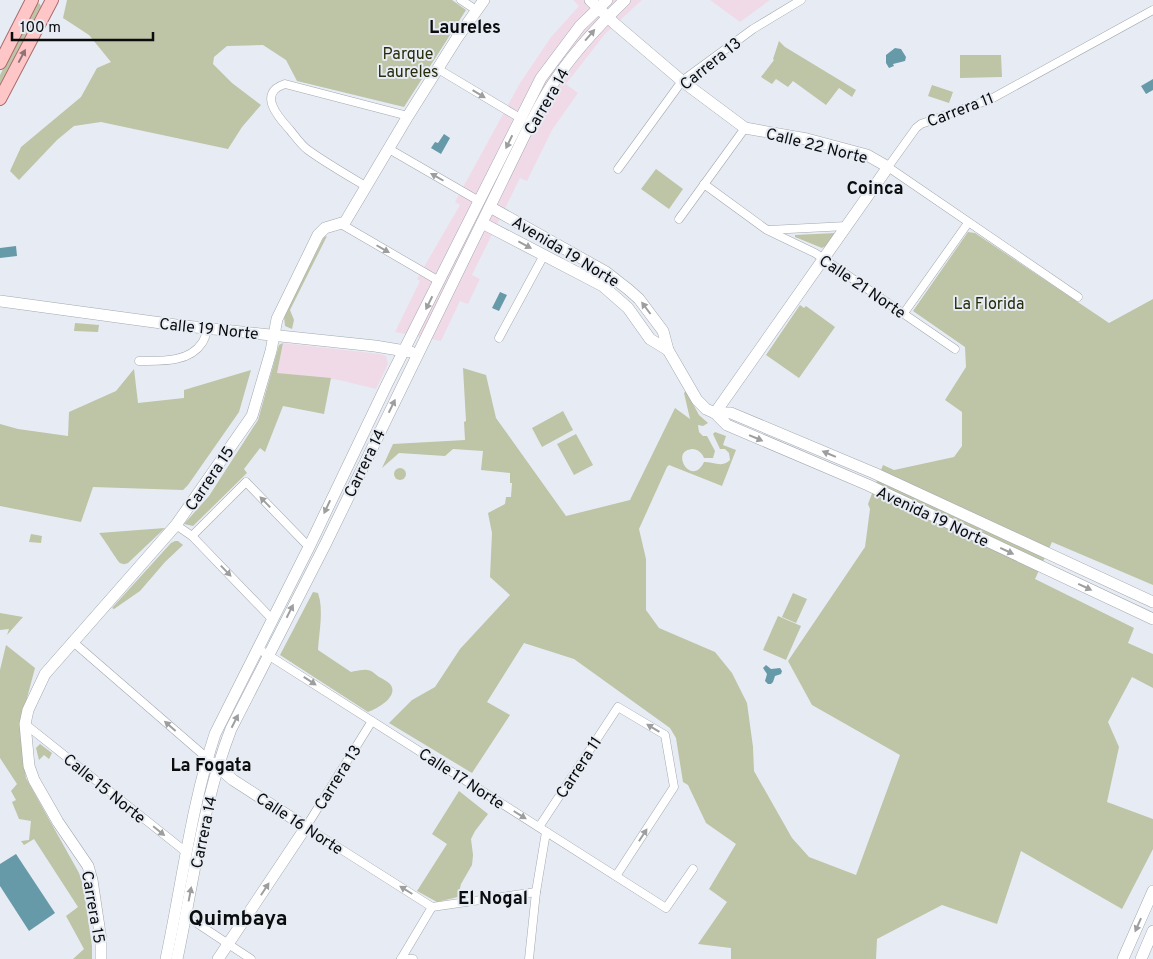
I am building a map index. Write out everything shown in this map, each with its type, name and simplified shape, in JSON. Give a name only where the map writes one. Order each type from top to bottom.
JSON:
[{"type":"main road","points":[[0,63],[32,0]]},
{"type":"main road","points":[[0,99],[52,0]]},
{"type":"street","points":[[461,0],[476,10]]},
{"type":"street","name":"Carrera 15","points":[[102,959],[92,880],[88,866],[58,822],[34,780],[29,766],[25,724],[28,710],[45,674],[72,641],[176,525],[252,416],[271,351],[277,319],[318,235],[325,228],[345,222],[408,116],[484,0]]},
{"type":"street","name":"Carrera 14","points":[[166,959],[186,852],[207,758],[215,734],[387,384],[406,350],[541,78],[594,4],[607,0]]},
{"type":"street","name":"Carrera 14","points":[[178,959],[218,767],[231,729],[326,543],[531,122],[549,89],[574,54],[625,0]]},
{"type":"street","name":"Carrera 13","points":[[618,169],[682,82],[753,29],[802,0]]},
{"type":"street","name":"Calle 22 Norte","points":[[594,4],[682,82],[745,128],[807,138],[867,154],[1078,297]]},
{"type":"street","name":"Carrera 11","points":[[716,413],[916,128],[921,124],[991,99],[1153,10]]},
{"type":"street","points":[[438,69],[520,118]]},
{"type":"street","points":[[367,187],[306,149],[273,108],[272,95],[279,86],[285,84],[408,116]]},
{"type":"street","points":[[678,219],[745,128]]},
{"type":"street","points":[[389,149],[479,201]]},
{"type":"street","name":"Calle 21 Norte","points":[[704,184],[767,230],[824,259],[955,349]]},
{"type":"street","name":"Avenida 19 Norte","points":[[490,207],[606,272],[639,299],[663,331],[668,350],[697,400],[706,409],[716,413],[731,413],[874,473],[1153,602]]},
{"type":"street","name":"Avenida 19 Norte","points":[[482,223],[604,286],[628,308],[650,339],[668,350]]},
{"type":"street","points":[[904,313],[968,223]]},
{"type":"street","points":[[341,224],[439,281]]},
{"type":"street","name":"Calle 21 Norte","points":[[767,230],[848,226]]},
{"type":"street","points":[[499,338],[544,255]]},
{"type":"street","name":"Calle 19 Norte","points":[[0,302],[406,350],[417,354]]},
{"type":"street","points":[[139,361],[160,361],[180,358],[196,350],[203,342],[208,328]]},
{"type":"street","name":"Avenida 19 Norte","points":[[716,413],[727,425],[868,485],[1153,619]]},
{"type":"street","name":"Carrera 15","points":[[192,536],[246,482],[309,546]]},
{"type":"street","points":[[176,525],[192,536],[272,619]]},
{"type":"street","name":"Calle 16 Norte","points":[[72,641],[233,780],[432,907]]},
{"type":"street","name":"Calle 17 Norte","points":[[258,648],[666,908],[692,869]]},
{"type":"street","name":"Carrera 11","points":[[529,959],[543,829],[618,707],[665,735],[674,787],[616,876]]},
{"type":"street","name":"Carrera 13","points":[[218,959],[306,827],[372,721]]},
{"type":"street","name":"Calle 15 Norte","points":[[25,724],[186,852]]},
{"type":"street","points":[[1123,959],[1153,891]]},
{"type":"street","points":[[401,959],[432,907],[536,892]]},
{"type":"street","points":[[186,916],[251,959]]},
{"type":"street","points":[[1141,959],[1153,931]]},
{"type":"street","points":[[401,959],[412,959]]},
{"type":"shaded area","points":[[573,0],[642,0],[605,34],[566,84],[578,93],[552,130],[527,181],[520,178],[472,275],[480,279],[468,304],[460,301],[441,341],[395,332],[420,281],[417,279],[460,205],[455,202],[520,83],[551,37],[579,6]]},
{"type":"shaded area","points":[[710,0],[770,0],[740,22]]},
{"type":"shaded area","points":[[283,343],[380,354],[386,356],[388,364],[376,389],[339,380],[277,373]]},
{"type":"green space","name":"Parque Laureles","points":[[67,0],[452,0],[466,10],[404,107],[297,81],[286,60],[263,45],[227,46],[214,57],[213,64],[232,83],[261,105],[242,127],[228,149],[101,122],[74,126],[57,140],[19,180],[10,171],[21,147],[81,97],[97,68],[111,62],[89,35],[63,18]]},
{"type":"green space","points":[[39,3],[41,6],[0,88],[0,75],[35,7]]},
{"type":"green space","points":[[779,41],[785,47],[856,90],[852,97],[839,88],[826,105],[793,81],[788,87],[776,79],[772,84],[761,77],[774,60]]},
{"type":"green space","points":[[960,55],[1001,55],[1002,77],[960,78]]},
{"type":"green space","points":[[932,85],[953,92],[949,103],[928,96]]},
{"type":"green space","points":[[656,169],[683,189],[669,209],[641,189]]},
{"type":"green space","name":"La Florida","points":[[968,232],[975,233],[1109,323],[1153,299],[1153,585],[1052,542],[1035,579],[1134,628],[1128,643],[1153,654],[1153,688],[1132,677],[1108,722],[1119,747],[1107,802],[1153,819],[1153,849],[1122,909],[1021,851],[997,924],[942,905],[877,939],[876,959],[731,959],[731,948],[698,944],[727,902],[709,889],[736,844],[706,823],[688,785],[683,782],[676,738],[670,728],[574,659],[524,643],[487,702],[510,715],[472,773],[389,723],[412,700],[435,687],[460,649],[510,595],[490,577],[492,533],[488,513],[505,504],[506,497],[511,497],[512,483],[510,483],[510,473],[481,470],[483,451],[453,449],[445,456],[399,453],[382,468],[393,444],[465,440],[464,422],[466,421],[463,368],[486,375],[496,418],[566,516],[630,500],[675,408],[690,419],[684,393],[686,391],[699,415],[708,423],[703,426],[698,425],[699,432],[703,436],[707,436],[715,451],[713,458],[704,458],[700,452],[694,449],[685,451],[682,456],[685,466],[689,470],[694,471],[699,469],[704,462],[724,464],[730,460],[729,453],[725,449],[720,449],[713,434],[715,432],[726,436],[723,445],[736,450],[722,486],[669,465],[667,467],[639,529],[646,559],[646,610],[659,628],[715,652],[732,673],[747,703],[754,771],[792,838],[809,857],[856,875],[900,755],[812,705],[788,661],[865,547],[870,509],[868,504],[883,465],[894,470],[954,457],[962,446],[962,412],[945,400],[966,367],[965,347],[913,311]]},
{"type":"green space","points":[[835,233],[826,246],[822,248],[795,237],[795,235]]},
{"type":"green space","points":[[327,236],[290,310],[294,320],[292,329],[285,326],[284,316],[324,237]]},
{"type":"green space","points":[[800,305],[804,308],[806,306],[835,327],[799,378],[766,355]]},
{"type":"green space","points":[[75,323],[99,325],[98,332],[74,331]]},
{"type":"green space","points":[[283,343],[277,373],[331,378],[324,414],[283,406],[265,452],[260,448],[244,469],[247,473],[193,526],[184,524],[209,496],[258,420],[279,345]]},
{"type":"green space","points":[[134,369],[138,403],[184,398],[184,390],[251,370],[239,412],[188,485],[183,490],[93,487],[81,522],[0,506],[0,424],[18,429],[68,436],[69,412],[116,391]]},
{"type":"green space","points":[[563,411],[573,430],[542,447],[532,428]]},
{"type":"green space","points":[[576,434],[593,465],[574,475],[557,444]]},
{"type":"green space","points":[[398,468],[402,468],[406,474],[402,480],[398,480],[394,476],[394,472]]},
{"type":"green space","points":[[165,528],[128,563],[124,564],[119,562],[99,533]]},
{"type":"green space","points":[[31,534],[42,536],[41,543],[29,542]]},
{"type":"green space","points":[[175,541],[183,545],[165,562],[140,591],[114,609],[112,608],[171,543]]},
{"type":"green space","points":[[313,592],[318,593],[321,607],[318,650],[351,672],[369,670],[390,684],[392,693],[390,697],[377,708],[368,712],[280,655]]},
{"type":"green space","points":[[793,593],[807,599],[796,623],[782,617]]},
{"type":"green space","points":[[0,613],[23,617],[7,635],[9,629],[0,630]]},
{"type":"green space","points":[[778,616],[801,626],[786,660],[763,650]]},
{"type":"green space","points":[[6,645],[35,668],[22,717],[23,757],[26,778],[79,873],[83,885],[92,946],[92,959],[73,959],[84,949],[66,916],[78,907],[34,839],[24,845],[21,841],[29,840],[31,821],[19,819],[12,802],[16,800],[11,791],[17,784],[0,758],[0,670]]},
{"type":"green space","points":[[40,744],[52,753],[49,759],[44,755],[39,760],[36,748]]},
{"type":"green space","points":[[459,791],[488,814],[471,839],[472,865],[461,884],[458,897],[437,902],[417,891],[447,844],[432,834]]},
{"type":"water","points":[[895,48],[901,49],[906,57],[905,61],[893,64],[894,66],[889,68],[886,63],[886,55]]},
{"type":"water","points":[[1153,79],[1153,90],[1146,94],[1141,86]]},
{"type":"water","points":[[444,134],[450,138],[441,154],[431,148],[435,142],[438,143]]},
{"type":"water","points":[[16,246],[17,256],[0,258],[0,248]]},
{"type":"water","points":[[500,292],[507,295],[499,311],[492,308]]},
{"type":"water","points":[[766,665],[771,669],[780,668],[782,671],[781,674],[775,676],[771,684],[765,681],[767,674],[763,668]]},
{"type":"water","points":[[16,854],[55,913],[29,931],[0,886],[0,864]]},
{"type":"district","name":"Laureles","points":[[465,27]]},
{"type":"district","name":"Coinca","points":[[875,188]]},
{"type":"district","name":"La Fogata","points":[[211,765]]},
{"type":"district","name":"El Nogal","points":[[493,898]]},
{"type":"district","name":"Quimbaya","points":[[238,918]]}]
